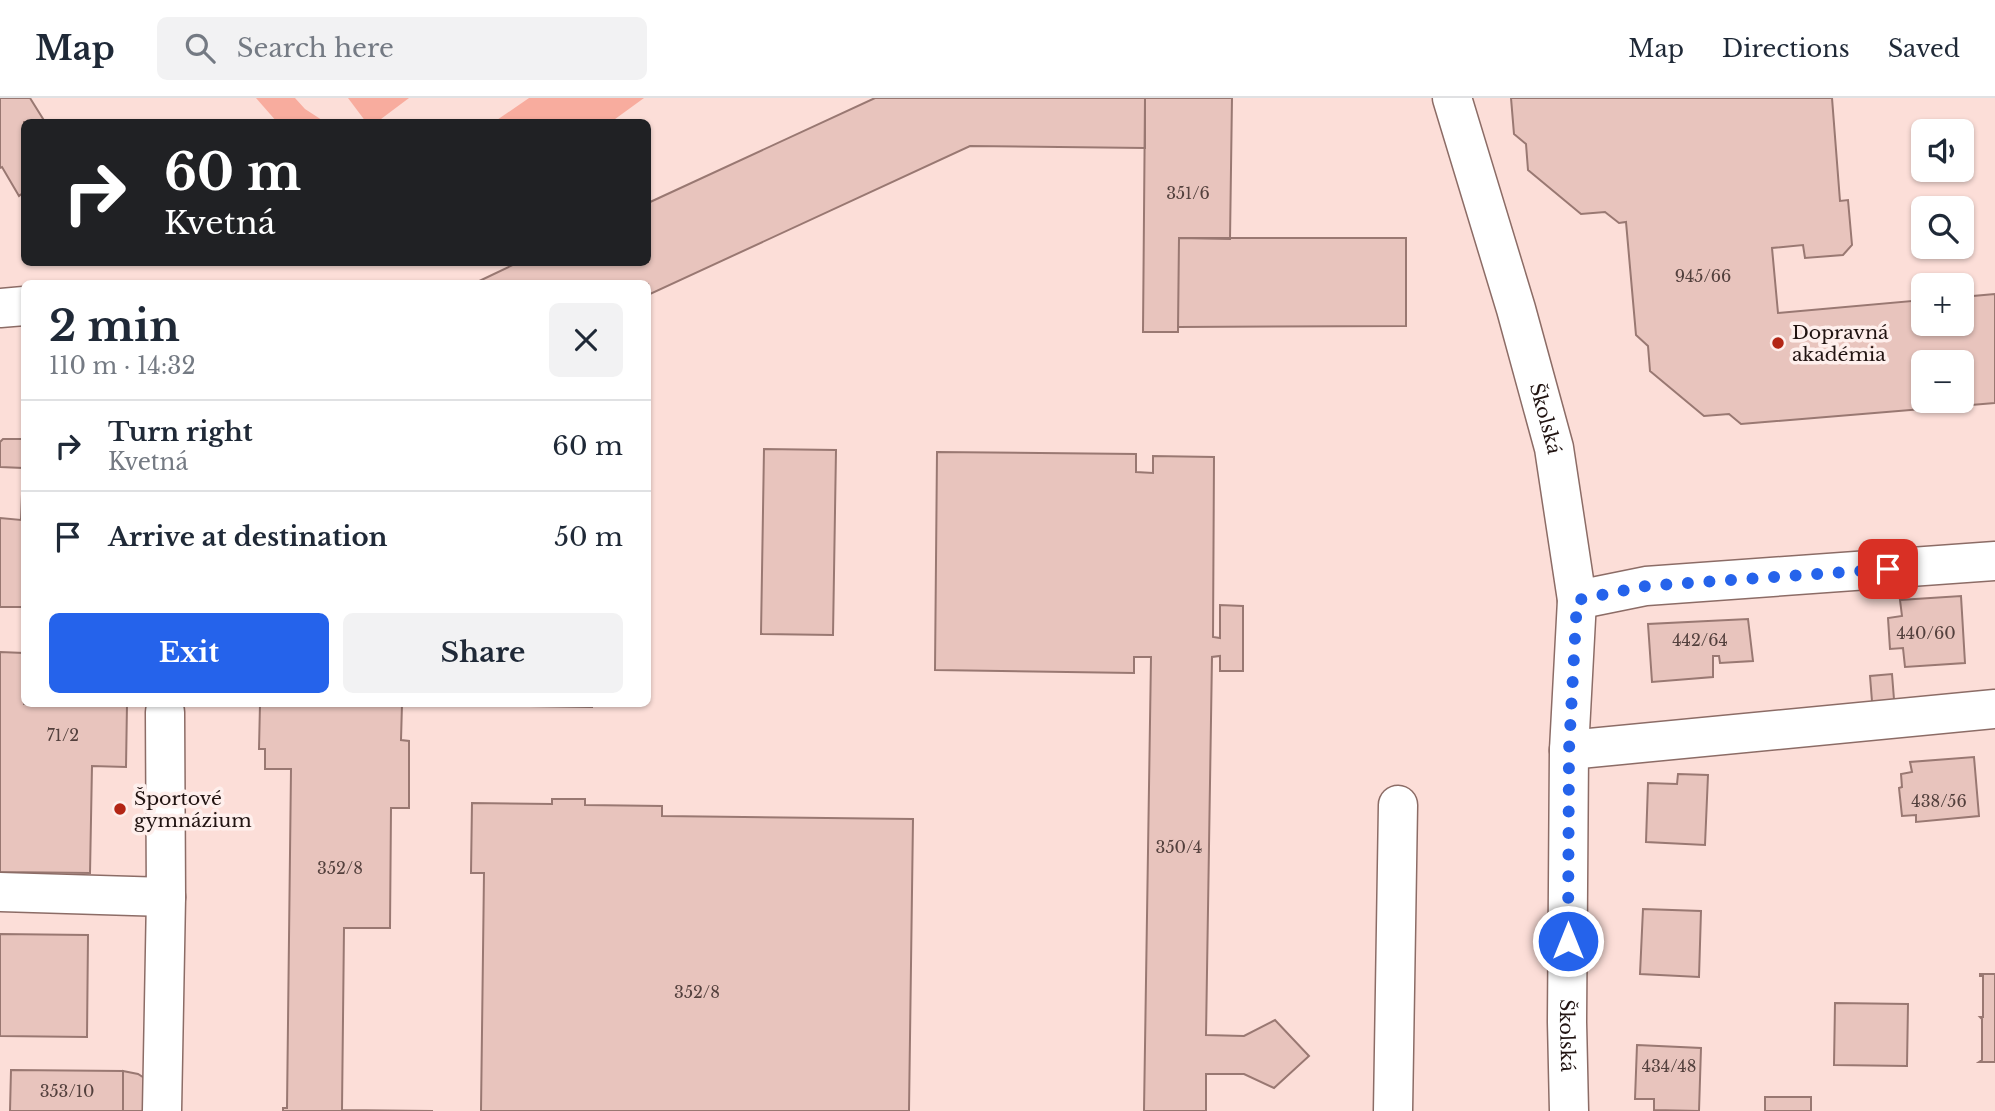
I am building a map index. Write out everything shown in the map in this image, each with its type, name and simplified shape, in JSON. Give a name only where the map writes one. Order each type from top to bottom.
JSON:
[{"type":"street","name":"Školská","points":[[1452,98],[1516,309],[1554,448],[1577,600],[1569,750],[1569,1111]]},
{"type":"street","points":[[0,308],[21,306]]},
{"type":"street","points":[[1577,600],[1646,586],[1995,561]]},
{"type":"street","points":[[1569,750],[1995,709]]},
{"type":"street","points":[[162,1111],[166,897],[165,712]]},
{"type":"street","points":[[1393,1111],[1398,805]]},
{"type":"street","points":[[0,892],[166,897]]},
{"type":"shaded area","points":[[256,98],[295,98],[305,109],[320,119],[274,119]]},
{"type":"shaded area","points":[[348,98],[409,98],[381,119],[364,119]]},
{"type":"shaded area","points":[[529,98],[644,98],[615,119],[498,119]]},
{"type":"building","points":[[0,98],[30,98],[43,119],[21,119],[19,196],[2,167],[0,168]]},
{"type":"building","points":[[875,98],[1145,98],[1145,148],[970,146],[651,294],[651,280],[481,280],[511,266],[651,266],[651,202]]},
{"type":"building","points":[[1145,98],[1232,98],[1230,239],[1179,238],[1178,332],[1143,332]]},
{"type":"building","points":[[1511,98],[1832,98],[1840,201],[1848,200],[1852,245],[1843,255],[1805,258],[1803,245],[1772,248],[1778,313],[1911,301],[1911,336],[1974,336],[1974,296],[1995,294],[1995,403],[1974,405],[1974,350],[1911,350],[1911,410],[1741,424],[1729,414],[1704,416],[1650,371],[1648,346],[1636,335],[1626,222],[1619,223],[1605,212],[1581,214],[1528,170],[1526,144],[1514,134]]},
{"type":"building","points":[[1179,238],[1406,238],[1406,326],[1178,327]]},
{"type":"building","points":[[3,439],[21,439],[21,468],[0,467],[0,442]]},
{"type":"building","points":[[764,449],[836,450],[833,635],[761,634]]},
{"type":"building","points":[[937,452],[1136,454],[1136,472],[1153,473],[1153,456],[1214,457],[1213,637],[1220,638],[1220,605],[1243,606],[1243,671],[1220,671],[1220,656],[1212,657],[1206,1035],[1244,1036],[1275,1020],[1309,1056],[1274,1088],[1244,1074],[1206,1074],[1206,1111],[1144,1111],[1151,657],[1134,657],[1134,673],[935,670]]},
{"type":"building","points":[[0,518],[21,520],[21,607],[0,607]]},
{"type":"building","points":[[1961,596],[1965,663],[1905,667],[1903,648],[1890,649],[1888,618],[1902,616],[1900,600]]},
{"type":"building","points":[[1748,619],[1753,661],[1720,663],[1719,656],[1713,656],[1713,677],[1652,682],[1648,624]]},
{"type":"building","points":[[0,652],[21,653],[21,707],[127,707],[126,767],[92,766],[90,873],[0,872]]},
{"type":"building","points":[[1892,674],[1895,712],[1873,714],[1870,676]]},
{"type":"building","points":[[260,707],[402,707],[401,740],[409,741],[409,808],[391,808],[390,928],[344,928],[342,1110],[433,1111],[283,1111],[283,1108],[287,1108],[291,769],[265,769],[265,749],[259,749]]},
{"type":"building","points":[[1974,757],[1979,816],[1916,822],[1916,815],[1902,816],[1899,788],[1902,787],[1901,774],[1912,772],[1910,762]]},
{"type":"building","points":[[1678,774],[1708,775],[1705,845],[1646,842],[1648,783],[1677,784]]},
{"type":"building","points":[[552,799],[585,799],[585,805],[662,806],[662,816],[913,819],[909,1111],[481,1111],[484,873],[471,873],[472,803],[552,804]]},
{"type":"building","points":[[1643,909],[1701,911],[1699,977],[1640,974]]},
{"type":"building","points":[[0,934],[88,935],[87,1037],[0,1036]]},
{"type":"building","points":[[1980,974],[1995,974],[1995,1062],[1979,1062],[1982,1060],[1980,1017],[1983,1017],[1983,976]]},
{"type":"building","points":[[1835,1003],[1908,1004],[1907,1066],[1834,1065]]},
{"type":"building","points":[[1637,1045],[1701,1048],[1699,1111],[1654,1110],[1654,1099],[1635,1099]]},
{"type":"building","points":[[11,1070],[123,1071],[123,1111],[10,1111]]},
{"type":"building","points":[[123,1071],[138,1074],[149,1081],[153,1111],[123,1111]]},
{"type":"building","points":[[1765,1097],[1811,1097],[1811,1111],[1765,1111]]},
{"type":"place","name":"Dopravná akadémia","points":[[1778,343]]},
{"type":"place","name":"Športové gymnázium","points":[[120,809]]},
{"type":"route","points":[[1568,941],[1569,750],[1577,600],[1646,586],[1888,569]]}]
